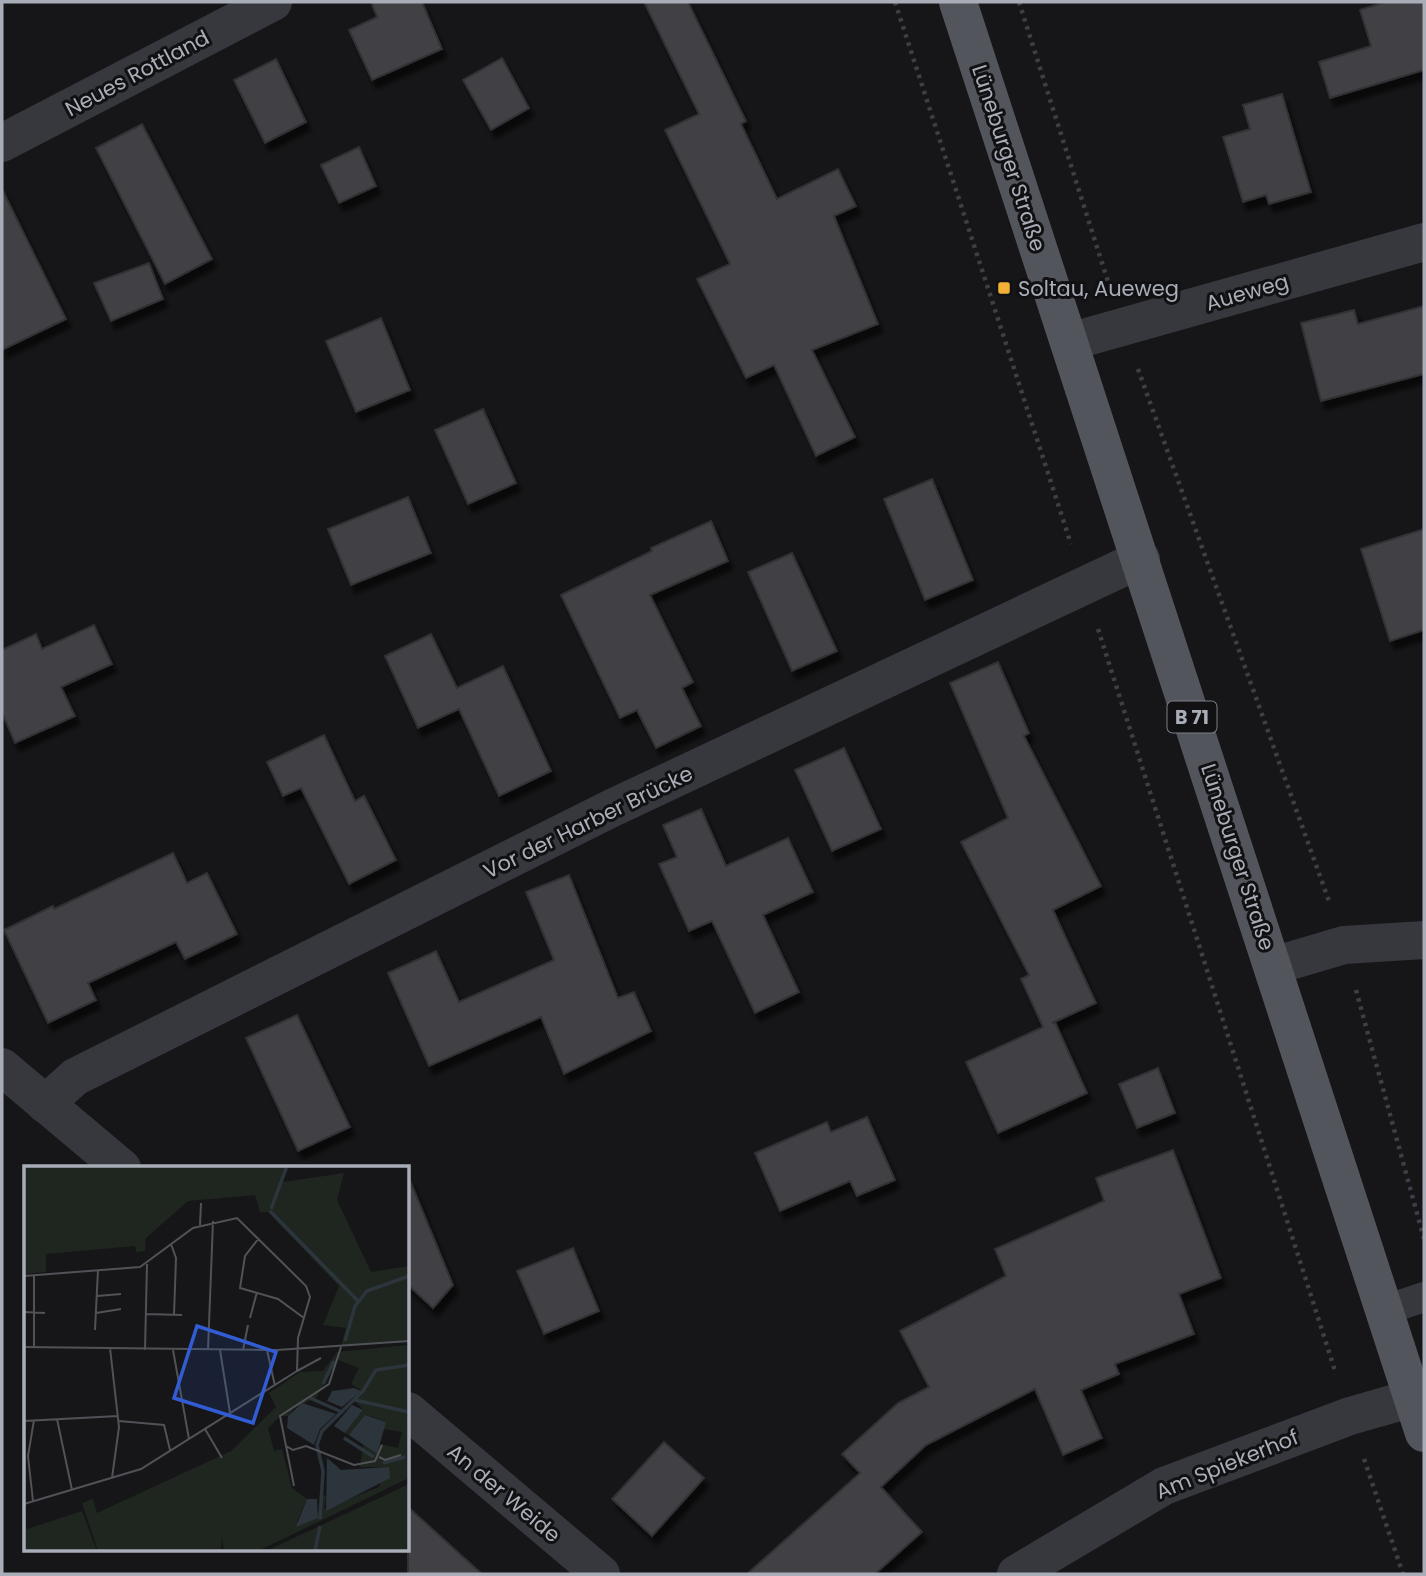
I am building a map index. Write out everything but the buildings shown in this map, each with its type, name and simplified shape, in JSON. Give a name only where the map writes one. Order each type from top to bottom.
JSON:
[{"type":"main road","name":"Lüneburger Straße","points":[[958,2],[1418,1415]]},
{"type":"street","name":"Neues Rottland","points":[[2,144],[273,2]]},
{"type":"street","name":"Aueweg","points":[[1069,342],[1424,242]]},
{"type":"street","name":"Vor der Harber Brücke","points":[[45,1104],[75,1077],[610,809],[1141,559]]},
{"type":"street","points":[[1273,966],[1344,945],[1424,940]]},
{"type":"street","points":[[2,1067],[120,1166]]},
{"type":"street","name":"An der Weide","points":[[410,1413],[601,1574]]},
{"type":"street","name":"Am Spiekerhof","points":[[1016,1574],[1164,1486],[1350,1416],[1418,1415]]},
{"type":"lane","points":[[1385,1310],[1424,1297]]},
{"type":"path","points":[[895,2],[1403,1574]]},
{"type":"path","points":[[1019,2],[1123,327],[1344,945],[1424,1239]]},
{"type":"place","name":"Soltau, Aueweg","points":[[1004,288]]}]
